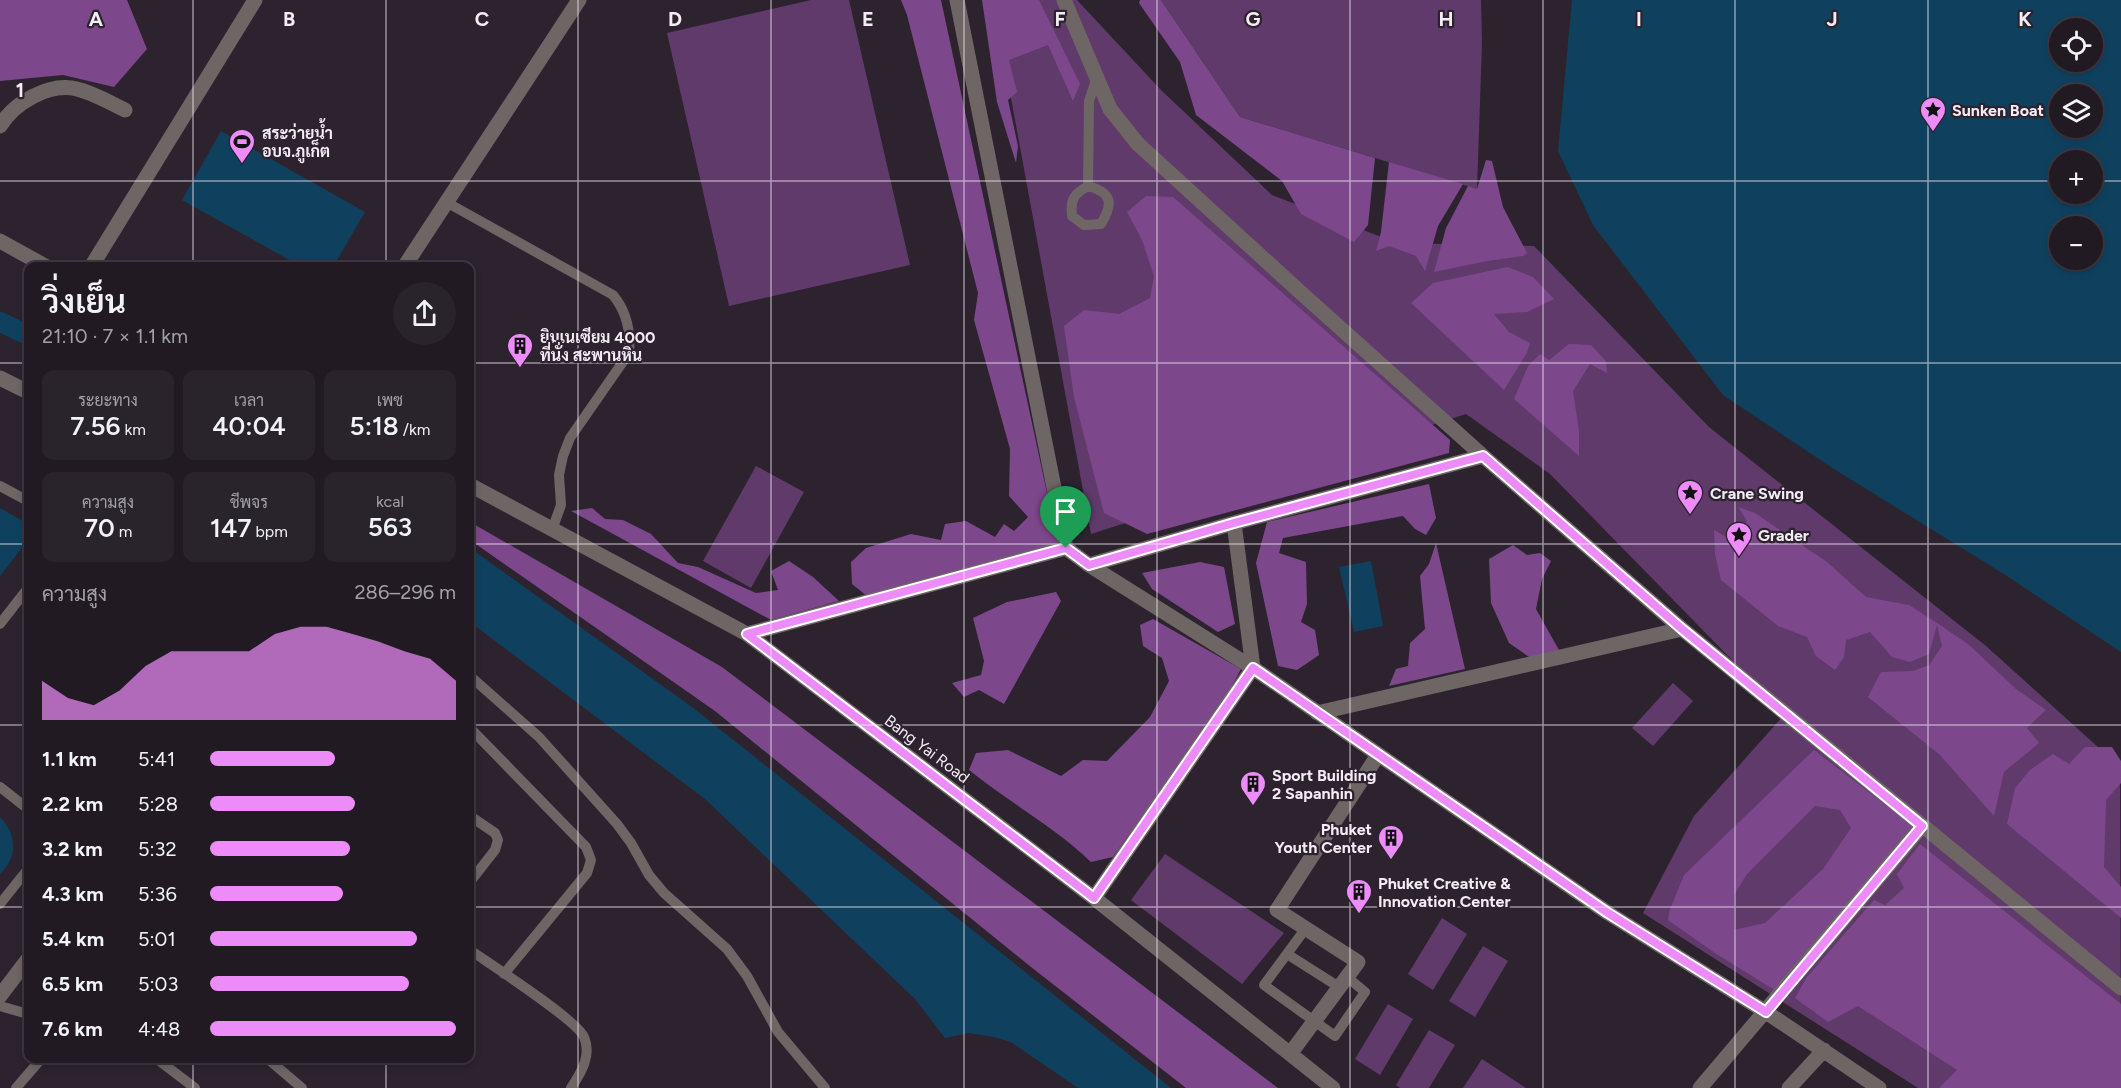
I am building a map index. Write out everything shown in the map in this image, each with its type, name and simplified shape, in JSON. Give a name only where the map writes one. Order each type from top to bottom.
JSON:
[{"type":"street","points":[[94,262],[255,0]]},
{"type":"street","points":[[407,262],[579,0]]},
{"type":"street","points":[[957,0],[1066,548],[1089,565],[1253,668],[1608,913],[1766,1012],[1879,1088]]},
{"type":"street","points":[[1064,0],[1110,109],[1138,144],[1483,456],[1682,629],[2121,988]]},
{"type":"street","points":[[0,126],[8,113],[21,102],[53,89],[75,88],[125,111]]},
{"type":"street","points":[[0,241],[38,262]]},
{"type":"street","points":[[0,378],[24,388]]},
{"type":"street","points":[[1089,565],[1234,523],[1483,456]]},
{"type":"street","name":"Bang Yai Road","points":[[474,488],[747,634],[1094,898],[1333,1088]]},
{"type":"street","points":[[1094,898],[1253,668],[1234,523]]},
{"type":"street","points":[[747,634],[1066,548]]},
{"type":"street","points":[[1317,713],[1682,629]]},
{"type":"street","points":[[1290,1054],[1358,962],[1277,910],[1378,755]]},
{"type":"street","points":[[1700,1088],[1922,826]]},
{"type":"street","points":[[0,996],[24,964]]},
{"type":"street","points":[[1789,1088],[1824,1050]]},
{"type":"lane","points":[[1089,186],[1089,101],[1097,77]]},
{"type":"lane","points":[[446,202],[614,295],[622,307],[630,339],[629,352],[589,407],[570,438],[559,475],[561,505],[552,530]]},
{"type":"lane","points":[[0,486],[24,499]]},
{"type":"lane","points":[[0,624],[24,593]]},
{"type":"lane","points":[[474,679],[539,736],[617,824],[649,875],[664,893],[727,949],[747,976],[771,1022],[825,1088]]},
{"type":"lane","points":[[474,732],[586,847],[591,860],[587,873],[504,974]]},
{"type":"lane","points":[[0,787],[24,806]]},
{"type":"lane","points":[[474,819],[495,832],[498,840],[495,850],[474,877]]},
{"type":"lane","points":[[0,904],[24,874]]},
{"type":"lane","points":[[1287,954],[1365,992],[1335,1036],[1264,985],[1306,928]]},
{"type":"lane","points":[[474,953],[581,1031],[586,1045],[585,1060],[580,1075],[571,1088]]},
{"type":"lane","points":[[0,1006],[24,1013]]},
{"type":"lane","points":[[16,1088],[38,1063]]},
{"type":"lane","points":[[162,1063],[195,1088]]},
{"type":"lane","points":[[273,1063],[302,1088]]},
{"type":"shaded area","points":[[0,0],[127,0],[147,49],[114,87],[63,75],[0,81]]},
{"type":"shaded area","points":[[811,0],[849,0],[910,265],[729,306],[667,33]]},
{"type":"shaded area","points":[[901,0],[941,0],[1058,544],[867,596],[852,584],[851,562],[866,548],[911,534],[941,540],[945,524],[966,521],[995,537],[1004,524],[1014,531],[1028,517],[1009,496],[1010,449],[974,320],[978,293],[907,15]]},
{"type":"shaded area","points":[[982,0],[1039,0],[1080,84],[1073,101],[1048,45],[1009,60],[1017,92],[1008,100],[1018,146],[1016,163],[997,102]]},
{"type":"shaded area","points":[[993,0],[1077,0],[1161,90],[1272,195],[1397,243],[1534,246],[1709,427],[1986,646],[2120,767],[2121,1088],[1918,1088],[1643,913],[1694,816],[1785,714],[1550,474],[1466,414],[1091,534]]},
{"type":"shaded area","points":[[1140,0],[1161,0],[1240,117],[1375,158],[1368,225],[1354,242],[1301,214],[1282,181],[1196,115],[1180,62],[1139,3]]},
{"type":"shaded area","points":[[1161,0],[1481,0],[1482,43],[1477,189],[1240,117]]},
{"type":"shaded area","points":[[1486,160],[1492,161],[1503,207],[1527,253],[1523,256],[1434,272],[1446,228],[1468,186],[1477,189]]},
{"type":"shaded area","points":[[1389,162],[1463,184],[1438,226],[1425,271],[1416,256],[1389,246],[1376,251],[1381,232]]},
{"type":"shaded area","points":[[1146,196],[1173,197],[1450,440],[1449,453],[1147,534],[1104,513],[1074,397],[1064,326],[1084,310],[1119,314],[1150,298],[1154,276],[1142,240],[1127,212]]},
{"type":"shaded area","points":[[1508,267],[1533,277],[1554,299],[1527,312],[1494,314],[1509,332],[1530,343],[1527,353],[1504,390],[1411,303],[1433,283]]},
{"type":"shaded area","points":[[1569,344],[1591,345],[1606,361],[1607,373],[1590,364],[1573,391],[1579,431],[1579,456],[1514,399],[1528,366],[1540,354],[1549,360]]},
{"type":"shaded area","points":[[756,466],[804,492],[751,588],[703,561]]},
{"type":"shaded area","points":[[1429,484],[1436,518],[1426,535],[1415,529],[1403,516],[1283,538],[1279,553],[1306,562],[1307,604],[1301,622],[1315,630],[1319,655],[1297,670],[1278,666],[1256,563],[1267,522]]},
{"type":"shaded area","points":[[1738,507],[1755,513],[1827,562],[1866,597],[1909,605],[1937,623],[1968,644],[2016,689],[2046,710],[2027,728],[2039,743],[2004,772],[1994,816],[1940,755],[1868,697],[1881,672],[1913,671],[1929,665],[1942,646],[1937,625],[1929,654],[1910,662],[1892,657],[1870,632],[1846,640],[1844,657],[1835,670],[1816,656],[1807,637],[1778,626],[1721,580],[1715,554],[1714,530],[1730,539],[1747,521]]},
{"type":"shaded area","points":[[592,508],[605,519],[623,520],[651,534],[678,563],[698,567],[756,593],[778,590],[771,571],[789,561],[813,577],[839,601],[771,620],[571,511]]},
{"type":"shaded area","points":[[474,524],[722,667],[1278,1088],[1186,1088],[1031,967],[715,711],[474,543]]},
{"type":"shaded area","points":[[1436,543],[1465,669],[1389,686],[1396,669],[1408,666],[1410,643],[1425,629],[1420,576],[1429,564]]},
{"type":"shaded area","points":[[1513,545],[1527,555],[1540,553],[1551,561],[1542,579],[1536,609],[1559,650],[1532,659],[1509,643],[1491,603],[1489,559]]},
{"type":"shaded area","points":[[1200,562],[1224,567],[1235,624],[1218,632],[1152,589],[1142,573]]},
{"type":"shaded area","points":[[1056,592],[1061,601],[1004,704],[979,690],[964,697],[952,683],[981,675],[984,661],[973,618],[1007,602]]},
{"type":"shaded area","points":[[1153,619],[1241,669],[1224,701],[1113,857],[1091,862],[1062,837],[969,770],[976,753],[1008,750],[1061,776],[1083,760],[1107,761],[1150,717],[1169,681],[1162,658],[1143,646],[1140,625]]},
{"type":"shaded area","points":[[1673,683],[1693,701],[1653,746],[1632,728]]},
{"type":"shaded area","points":[[2085,747],[2112,747],[2121,761],[2121,783],[2106,800],[2104,867],[2121,887],[2121,918],[2007,824],[2015,788],[2030,770],[2053,754],[2069,764]]},
{"type":"shaded area","points":[[1814,750],[1913,826],[1776,991],[1668,920],[1670,909],[1684,875]],"holes":[[[1815,806],[1840,810],[1851,828],[1823,869],[1765,923],[1734,930],[1734,895],[1747,874]]]},
{"type":"shaded area","points":[[1920,844],[2121,1004],[2121,1088],[1939,1088],[1957,1070],[1858,1006],[1828,1022],[1795,998],[1807,977],[1874,900],[1885,905],[1904,888],[1897,874]]},
{"type":"shaded area","points":[[1165,854],[1284,933],[1242,984],[1131,900]]},
{"type":"shaded area","points":[[1442,918],[1467,934],[1433,990],[1408,974]]},
{"type":"shaded area","points":[[1483,946],[1508,961],[1475,1017],[1449,1001]]},
{"type":"shaded area","points":[[1388,1004],[1413,1019],[1380,1075],[1355,1059]]},
{"type":"shaded area","points":[[1429,1030],[1455,1045],[1429,1088],[1400,1088],[1396,1085]]},
{"type":"shaded area","points":[[1482,1059],[1526,1088],[1463,1088]]},
{"type":"water","points":[[1572,0],[2121,0],[2121,652],[2007,576],[1834,469],[1723,395],[1593,225],[1558,151]]},
{"type":"water","name":"สระว่ายน้ำ อบจ.ภูเก็ต","points":[[221,131],[365,212],[336,262],[293,262],[182,200]]},
{"type":"water","points":[[0,508],[24,522],[24,545],[0,576]]},
{"type":"water","points":[[474,551],[692,707],[1171,1088],[1078,1088],[1011,1042],[969,1033],[945,1038],[915,999],[705,799],[474,625]]},
{"type":"water","points":[[1371,561],[1383,626],[1354,632],[1339,567]]},
{"type":"water","points":[[0,817],[10,831],[13,846],[10,860],[0,874]]},
{"type":"waterway","points":[[0,322],[24,333]]},
{"type":"place","name":"Sunken Boat","points":[[1933,133]]},
{"type":"place","name":"สระว่ายน้ำ อบจ.ภูเก็ต","points":[[242,165]]},
{"type":"place","name":"ยิมเนเซียม 4000 ที่นั่ง สะพานหิน","points":[[520,369]]},
{"type":"place","name":"Crane Swing","points":[[1690,516]]},
{"type":"place","name":"Grader","points":[[1739,558]]},
{"type":"place","name":"Sport Building 2 Sapanhin","points":[[1253,807]]},
{"type":"place","name":"Phuket Youth Center","points":[[1391,861]]},
{"type":"place","name":"Phuket Creative & Innovation Center","points":[[1359,915]]},
{"type":"route","points":[[1483,456],[1682,629],[1922,826],[1766,1012],[1608,913],[1253,668],[1094,898],[747,634],[1066,548],[1089,565],[1234,523],[1483,456]]}]
